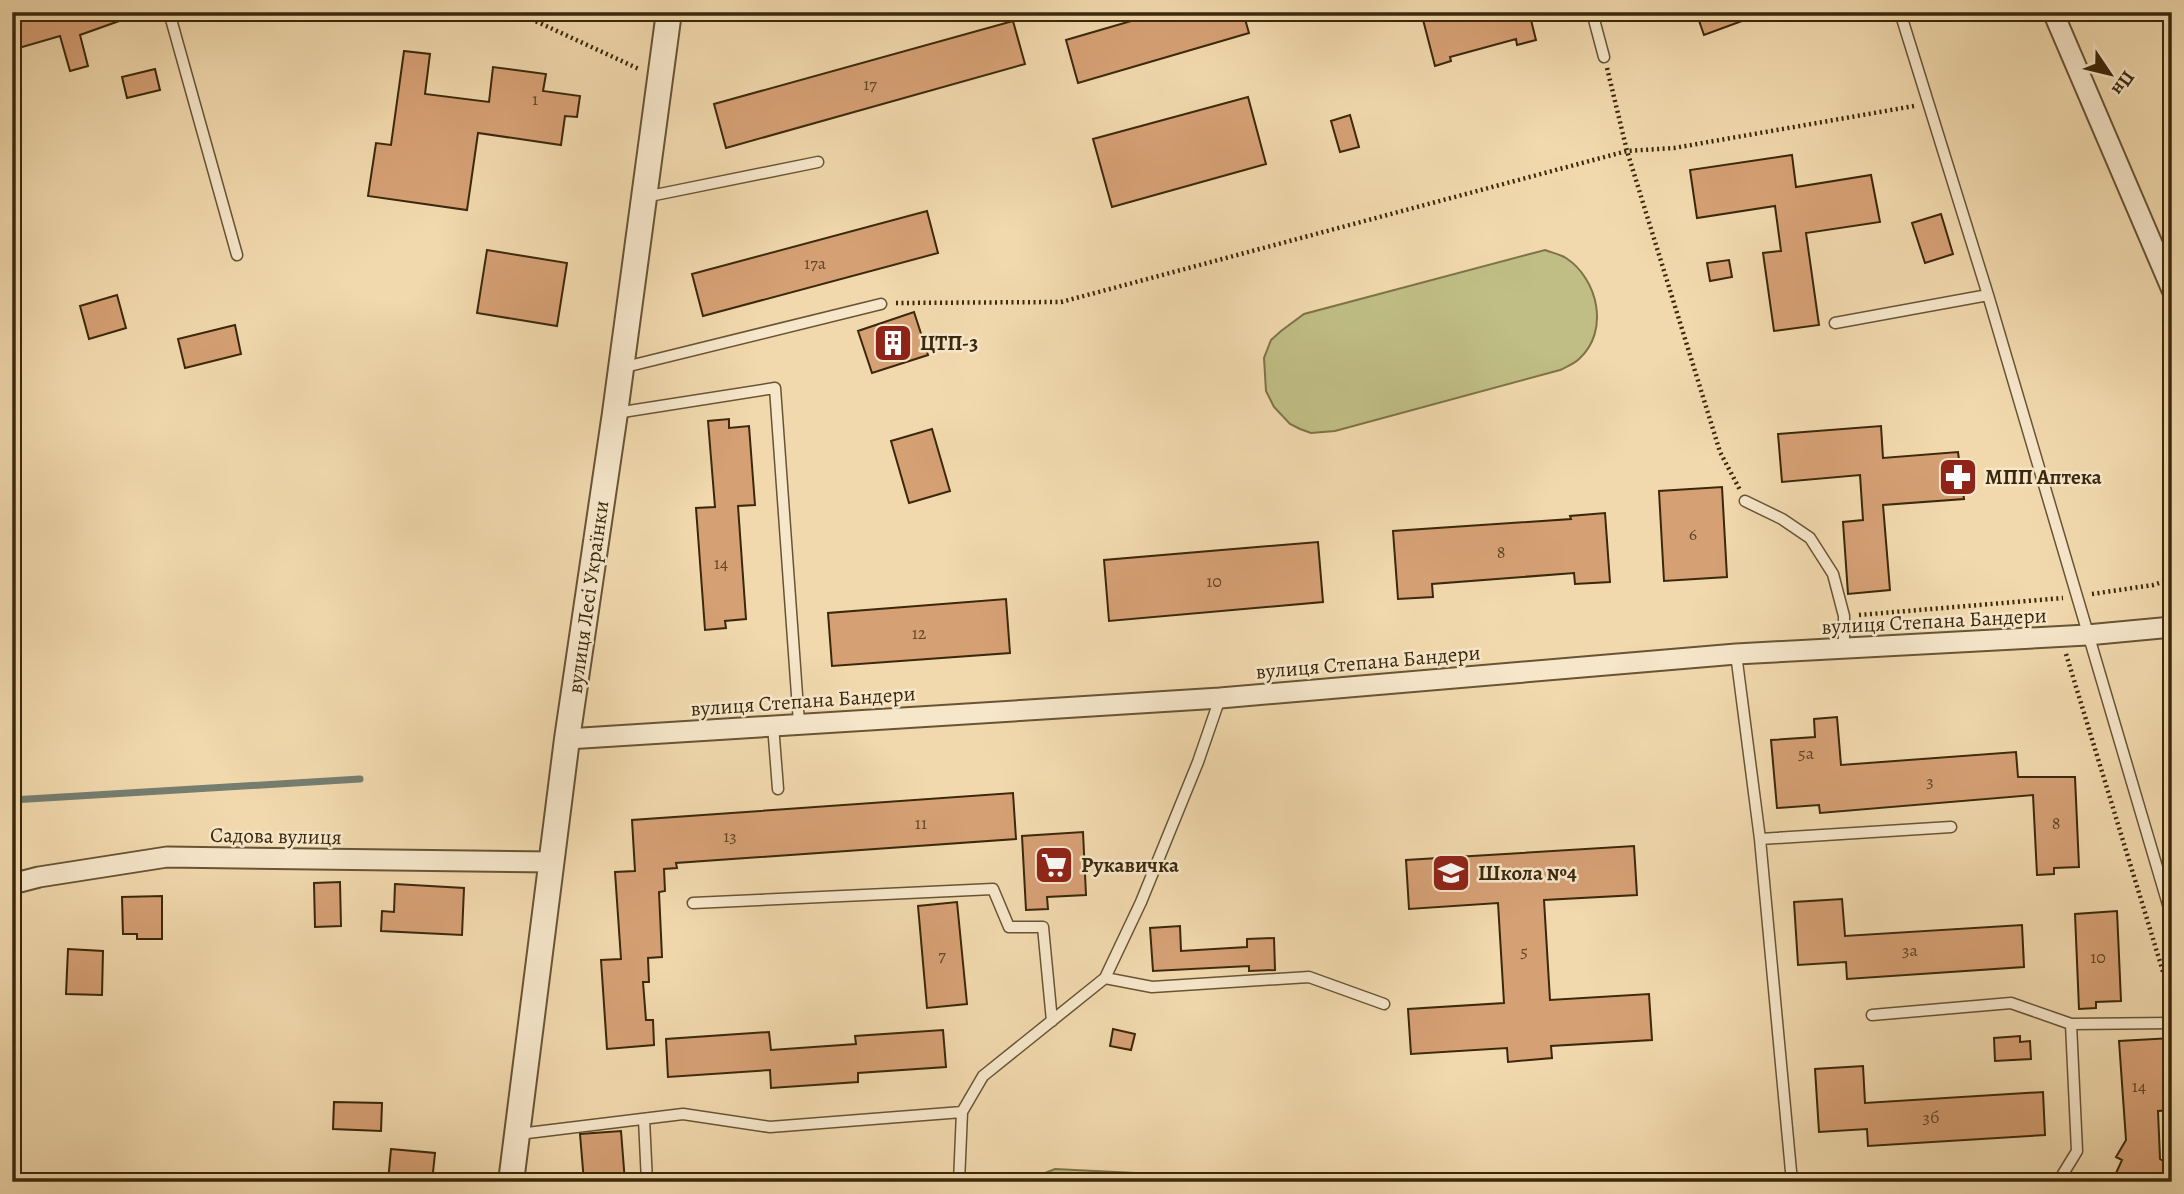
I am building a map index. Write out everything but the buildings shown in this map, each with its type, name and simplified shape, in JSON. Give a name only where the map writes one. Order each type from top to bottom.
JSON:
[{"type":"street","name":"вулиця Лесі Українки","points":[[511,1182],[547,862],[615,413],[669,12]]},
{"type":"street","points":[[2053,12],[2172,290]]},
{"type":"street","name":"вулиця Степана Бандери","points":[[567,739],[1220,698],[1736,654],[2087,635],[2172,627]]},
{"type":"street","name":"Садова вулиця","points":[[12,884],[39,877],[167,857],[547,862]]},
{"type":"lane","points":[[169,12],[237,255]]},
{"type":"lane","points":[[1592,12],[1604,57]]},
{"type":"lane","points":[[1900,12],[2172,918]]},
{"type":"lane","points":[[644,197],[818,162]]},
{"type":"lane","points":[[1835,323],[1987,295]]},
{"type":"lane","points":[[621,368],[881,304]]},
{"type":"lane","points":[[615,413],[775,388],[799,723]]},
{"type":"lane","points":[[1745,501],[1782,519],[1810,538],[1833,575],[1844,616],[1844,649]]},
{"type":"lane","points":[[1736,654],[1760,839],[1793,1182]]},
{"type":"lane","points":[[959,1182],[962,1112],[983,1076],[1105,978],[1141,902],[1198,762],[1220,698]]},
{"type":"lane","points":[[773,725],[778,789]]},
{"type":"lane","points":[[1760,839],[1951,827]]},
{"type":"lane","points":[[693,903],[993,889],[1009,927],[1043,926],[1052,1021]]},
{"type":"lane","points":[[1105,978],[1152,987],[1310,977],[1384,1004]]},
{"type":"lane","points":[[1872,1015],[2011,1003],[2071,1024],[2172,1023]]},
{"type":"lane","points":[[2058,1182],[2077,1151],[2071,1024]]},
{"type":"lane","points":[[518,1134],[683,1114],[770,1126],[962,1112]]},
{"type":"lane","points":[[644,1119],[647,1182]]},
{"type":"path","points":[[516,12],[660,79]]},
{"type":"path","points":[[1604,57],[1627,151],[1720,452],[1745,501]]},
{"type":"path","points":[[881,304],[1060,302],[1627,151],[1674,148],[1928,104]]},
{"type":"path","points":[[1844,616],[2076,596],[2153,585],[2172,579]]},
{"type":"path","points":[[2061,636],[2172,1001]]},
{"type":"shaded area","points":[[1545,250],[1564,257],[1577,267],[1586,279],[1596,306],[1595,334],[1589,347],[1572,364],[1560,370],[1335,431],[1311,433],[1300,429],[1290,424],[1274,407],[1266,391],[1264,358],[1271,340],[1304,314]]},
{"type":"shaded area","points":[[1055,1169],[1257,1179],[1262,1182],[1030,1182]]},
{"type":"waterway","points":[[12,800],[360,779]]},
{"type":"place","name":"ЦТП-3","points":[[893,343]]},
{"type":"place","name":"МПП Аптека","points":[[1958,477]]},
{"type":"place","name":"Рукавичка","points":[[1054,865]]},
{"type":"place","name":"Школа №4","points":[[1451,873]]}]
